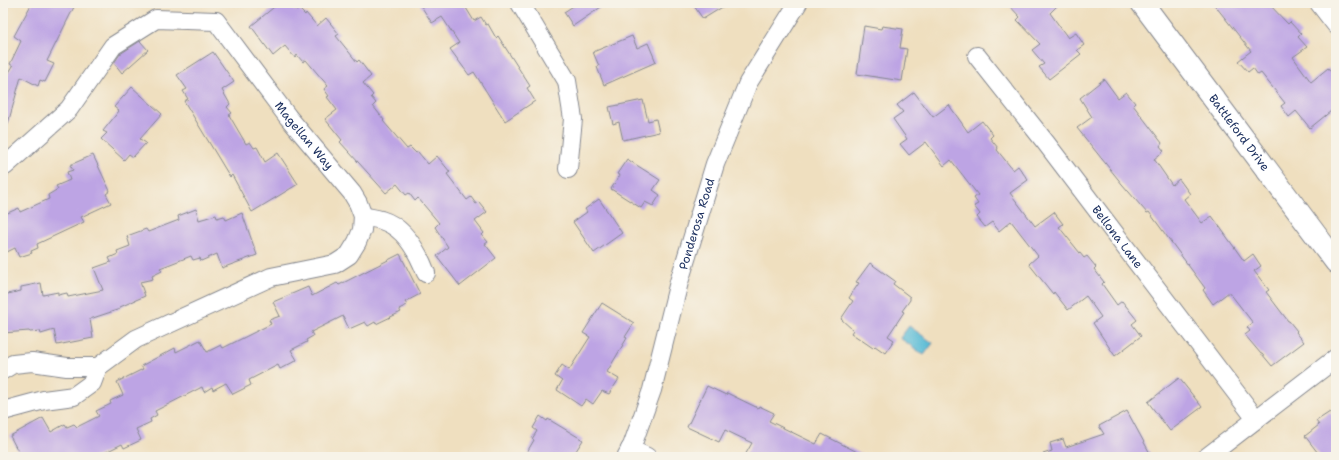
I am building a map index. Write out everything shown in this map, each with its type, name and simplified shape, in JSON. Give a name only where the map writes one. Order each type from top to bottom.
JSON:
[{"type":"street","points":[[520,3],[567,81],[573,119],[568,169]]},
{"type":"street","points":[[1319,3],[1336,25]]},
{"type":"street","name":"Battleford Drive","points":[[1149,5],[1336,262]]},
{"type":"street","name":"Ponderosa Road","points":[[628,453],[652,390],[679,282],[715,164],[748,83],[791,6]]},
{"type":"street","name":"Magellan Way","points":[[3,166],[5,166],[69,109],[113,46],[156,19],[216,21],[288,117],[352,193],[363,216]]},
{"type":"street","name":"Bellona Lane","points":[[977,56],[1041,137],[1256,419]]},
{"type":"street","points":[[3,411],[44,400],[74,396],[92,383],[98,367],[136,339],[271,277],[335,264],[349,254],[357,242],[362,230],[363,216],[382,220],[395,227],[414,247],[426,273]]},
{"type":"street","points":[[1207,457],[1336,358]]},
{"type":"street","points":[[3,370],[13,364],[32,362],[67,367],[98,367]]},
{"type":"street","points":[[628,453],[647,457]]},
{"type":"water","points":[[909,326],[933,343],[924,355],[900,338]]},
{"type":"building","points":[[32,3],[76,3],[47,61],[54,64],[45,82],[40,80],[38,86],[21,77],[7,127],[3,126],[3,82],[13,66],[10,64],[21,41],[14,36]]},
{"type":"building","points":[[279,3],[289,3],[296,11],[299,9],[305,15],[306,13],[317,26],[326,18],[339,34],[336,36],[357,62],[359,60],[371,76],[363,83],[373,95],[371,97],[376,103],[373,106],[384,120],[383,121],[407,149],[410,147],[416,153],[418,152],[428,164],[437,156],[450,172],[447,174],[467,200],[471,197],[476,204],[479,202],[487,212],[475,221],[484,233],[482,235],[488,242],[485,244],[496,258],[460,286],[437,256],[448,247],[435,227],[439,223],[418,198],[415,201],[409,193],[406,195],[397,184],[386,193],[340,142],[342,140],[325,119],[337,110],[327,97],[329,96],[324,89],[328,86],[306,60],[303,62],[297,55],[295,58],[285,46],[273,56],[251,26]]},
{"type":"building","points":[[419,3],[463,3],[474,21],[481,17],[486,25],[488,24],[496,38],[498,36],[530,86],[527,88],[535,101],[505,121],[474,72],[469,75],[450,49],[459,43],[442,17],[432,23]]},
{"type":"building","points":[[578,3],[607,3],[573,26],[564,12]]},
{"type":"building","points":[[692,3],[729,3],[703,19]]},
{"type":"building","points":[[1007,3],[1060,3],[1050,13],[1068,38],[1076,33],[1084,45],[1077,50],[1081,54],[1049,79],[1039,67],[1044,64],[1032,50],[1040,44],[1017,20],[1020,17]]},
{"type":"building","points":[[1213,3],[1268,3],[1288,24],[1290,22],[1301,34],[1298,37],[1307,47],[1293,57],[1311,82],[1328,68],[1336,78],[1336,107],[1310,128],[1296,111],[1289,117],[1281,106],[1285,103],[1261,73],[1258,75],[1253,68],[1248,72],[1238,61],[1251,51]]},
{"type":"building","points":[[864,26],[881,29],[882,26],[903,29],[900,48],[907,49],[902,81],[857,74]]},
{"type":"building","points":[[632,36],[637,48],[648,43],[656,62],[604,85],[597,67],[599,66],[593,52]]},
{"type":"building","points":[[140,41],[148,50],[122,73],[114,63],[120,54]]},
{"type":"building","points":[[213,52],[234,82],[222,90],[230,104],[227,107],[232,113],[229,115],[246,144],[250,142],[254,148],[257,147],[265,162],[278,153],[298,184],[252,212],[232,175],[230,177],[184,101],[188,99],[183,91],[187,89],[177,75]]},
{"type":"building","points":[[1104,79],[1118,98],[1126,92],[1135,103],[1133,105],[1162,143],[1160,146],[1164,151],[1154,159],[1172,185],[1179,179],[1190,194],[1184,199],[1202,223],[1212,216],[1244,261],[1253,254],[1261,266],[1254,271],[1269,290],[1266,292],[1304,342],[1272,366],[1245,335],[1250,331],[1247,327],[1253,323],[1229,292],[1213,304],[1203,290],[1205,288],[1149,212],[1147,213],[1122,184],[1077,128],[1092,117],[1080,98]]},
{"type":"building","points":[[132,87],[162,114],[140,139],[146,143],[133,157],[129,154],[124,160],[101,139],[107,133],[103,131],[119,111],[114,107]]},
{"type":"building","points":[[914,92],[933,117],[949,105],[968,132],[982,121],[993,135],[990,138],[998,148],[997,150],[1013,170],[1018,166],[1028,180],[1010,193],[1035,226],[1054,212],[1063,224],[1059,227],[1084,258],[1087,256],[1096,267],[1094,269],[1104,282],[1102,284],[1117,305],[1122,301],[1137,320],[1132,324],[1141,336],[1115,356],[1093,323],[1101,317],[1086,296],[1068,310],[1029,264],[1038,256],[1011,221],[999,231],[992,222],[985,227],[977,217],[980,214],[974,206],[978,204],[974,198],[978,195],[951,160],[944,166],[926,142],[909,155],[900,144],[907,139],[893,119],[903,112],[897,105]]},
{"type":"building","points":[[643,100],[648,121],[656,119],[659,132],[623,140],[619,122],[613,124],[609,107]]},
{"type":"building","points":[[93,155],[110,191],[106,194],[111,203],[81,217],[84,222],[37,244],[38,248],[31,251],[32,253],[19,257],[15,248],[3,254],[3,215],[19,208],[20,212],[49,199],[48,195],[58,189],[56,186],[70,180],[67,172],[73,170],[70,165]]},
{"type":"building","points":[[627,159],[660,180],[653,190],[660,195],[653,206],[645,202],[641,208],[611,189],[620,175],[617,174]]},
{"type":"building","points":[[599,199],[622,233],[594,253],[573,222],[587,212],[585,209]]},
{"type":"building","points":[[196,209],[199,220],[216,215],[217,218],[224,216],[226,220],[242,213],[257,255],[222,268],[217,254],[201,261],[200,258],[193,260],[191,256],[160,268],[162,271],[152,276],[153,279],[140,282],[145,296],[120,307],[120,309],[90,319],[93,338],[57,345],[54,330],[41,334],[40,331],[3,333],[3,295],[21,291],[21,287],[41,283],[43,295],[58,292],[58,295],[67,293],[68,297],[103,290],[94,268],[111,262],[109,258],[118,254],[117,251],[130,246],[127,236],[146,229],[148,232],[179,220],[178,216]]},
{"type":"building","points":[[400,254],[420,294],[405,302],[407,305],[399,309],[401,312],[376,324],[375,322],[368,326],[365,322],[349,329],[343,316],[311,332],[313,336],[306,340],[307,342],[291,350],[297,360],[280,369],[278,365],[249,380],[251,385],[233,394],[226,383],[213,390],[212,387],[204,392],[202,387],[155,411],[157,415],[150,419],[151,422],[136,429],[141,440],[124,448],[122,444],[96,457],[21,457],[10,436],[43,418],[51,432],[65,424],[67,427],[74,424],[77,427],[99,416],[96,411],[111,404],[110,401],[123,395],[117,382],[143,369],[141,366],[175,348],[176,352],[200,340],[207,352],[221,345],[223,348],[271,324],[269,320],[280,316],[273,302],[308,287],[312,296],[337,283],[339,285]]},
{"type":"building","points":[[870,263],[895,281],[893,284],[910,297],[910,300],[902,311],[904,312],[888,336],[894,340],[885,353],[875,346],[873,348],[851,333],[853,330],[841,319],[853,301],[849,298],[859,283],[856,282]]},
{"type":"building","points":[[602,303],[634,323],[607,372],[619,379],[609,394],[602,391],[593,404],[586,399],[581,406],[557,390],[562,381],[555,376],[562,365],[569,370],[590,337],[583,333]]},
{"type":"building","points":[[1179,378],[1202,407],[1170,431],[1148,402]]},
{"type":"building","points":[[707,386],[726,395],[727,393],[758,408],[759,406],[774,413],[769,421],[816,444],[822,434],[867,457],[744,457],[752,443],[725,430],[719,442],[687,427]]},
{"type":"building","points":[[1127,411],[1152,457],[1043,457],[1043,454],[1052,451],[1050,443],[1063,439],[1066,447],[1104,434],[1099,426]]},
{"type":"building","points":[[1330,412],[1336,420],[1336,457],[1321,457],[1305,436],[1319,425],[1316,421]]},
{"type":"building","points":[[540,416],[547,421],[548,419],[583,440],[572,457],[536,457],[527,452],[537,431],[533,428]]}]
